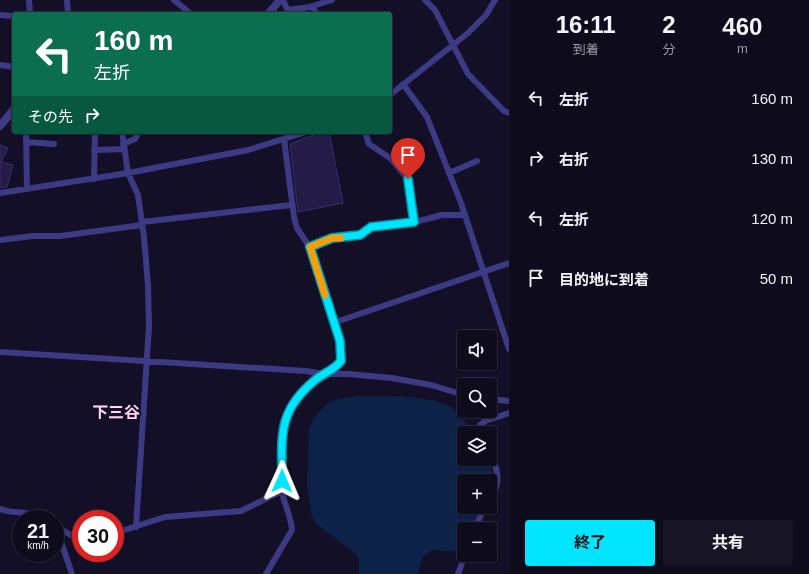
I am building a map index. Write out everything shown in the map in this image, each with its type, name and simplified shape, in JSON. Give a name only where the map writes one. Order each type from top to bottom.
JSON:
[{"type":"street","points":[[29,0],[30,12]]},
{"type":"street","points":[[67,0],[68,12]]},
{"type":"street","points":[[174,0],[189,12]]},
{"type":"street","points":[[270,12],[280,0]]},
{"type":"street","points":[[283,0],[289,12],[332,0]]},
{"type":"street","points":[[392,93],[478,24],[495,0]]},
{"type":"street","points":[[428,1],[435,10],[452,46],[473,82],[504,111],[509,113]]},
{"type":"street","points":[[312,6],[316,12]]},
{"type":"street","points":[[0,15],[12,16]]},
{"type":"street","points":[[0,66],[12,67]]},
{"type":"street","points":[[403,84],[427,117],[465,215],[509,349]]},
{"type":"street","points":[[0,126],[12,111]]},
{"type":"street","points":[[26,134],[27,189]]},
{"type":"street","points":[[94,178],[95,134]]},
{"type":"street","points":[[122,134],[128,173],[138,195],[148,292],[149,326],[136,527]]},
{"type":"street","points":[[94,150],[124,147],[135,139],[138,134]]},
{"type":"street","points":[[0,193],[128,173],[248,150],[286,136],[296,134]]},
{"type":"street","points":[[366,134],[369,144],[390,158],[408,179],[414,222]]},
{"type":"street","points":[[266,574],[292,530],[282,491],[282,430],[284,419],[292,404],[314,380],[323,374],[334,370],[341,361],[340,341],[310,247],[297,228],[291,205],[286,136]]},
{"type":"street","points":[[26,142],[54,144]]},
{"type":"street","points":[[449,174],[477,161]]},
{"type":"street","points":[[0,240],[33,236],[60,236],[291,205]]},
{"type":"street","points":[[310,247],[332,238],[360,235],[371,227],[414,222],[442,215],[465,215]]},
{"type":"street","points":[[334,323],[509,263]]},
{"type":"street","points":[[0,352],[306,371],[323,374],[348,374],[392,378],[431,385],[457,393]]},
{"type":"street","points":[[497,400],[509,401]]},
{"type":"street","points":[[480,426],[485,421],[509,413]]},
{"type":"street","points":[[495,466],[499,482],[497,489]]},
{"type":"street","points":[[124,530],[165,516],[241,511],[282,491]]},
{"type":"street","points":[[0,509],[12,512]]},
{"type":"street","points":[[64,550],[72,574]]},
{"type":"street","points":[[458,574],[462,562]]},
{"type":"water","points":[[357,396],[419,398],[443,403],[457,411],[457,418],[462,418],[467,426],[457,426],[457,466],[490,466],[494,474],[457,474],[457,514],[478,514],[474,522],[457,522],[457,552],[432,550],[423,557],[418,574],[359,574],[359,559],[356,554],[315,523],[311,513],[307,483],[309,431],[314,417],[327,404],[335,400]]},
{"type":"building","points":[[317,134],[329,134],[343,203],[298,212],[290,144]]},
{"type":"building","points":[[0,145],[8,148],[1,162],[13,165],[7,187],[0,188]]},
{"type":"slow traffic","points":[[325,295],[313,252],[310,247],[316,243],[332,238],[341,238]]},
{"type":"district","name":"下三谷","points":[[116,412]]},
{"type":"route","points":[[282,481],[282,430],[284,419],[292,404],[305,389],[323,374],[334,370],[341,361],[340,341],[319,276],[313,252],[310,247],[316,243],[332,238],[360,235],[371,227],[396,226],[414,222],[408,179]]}]
